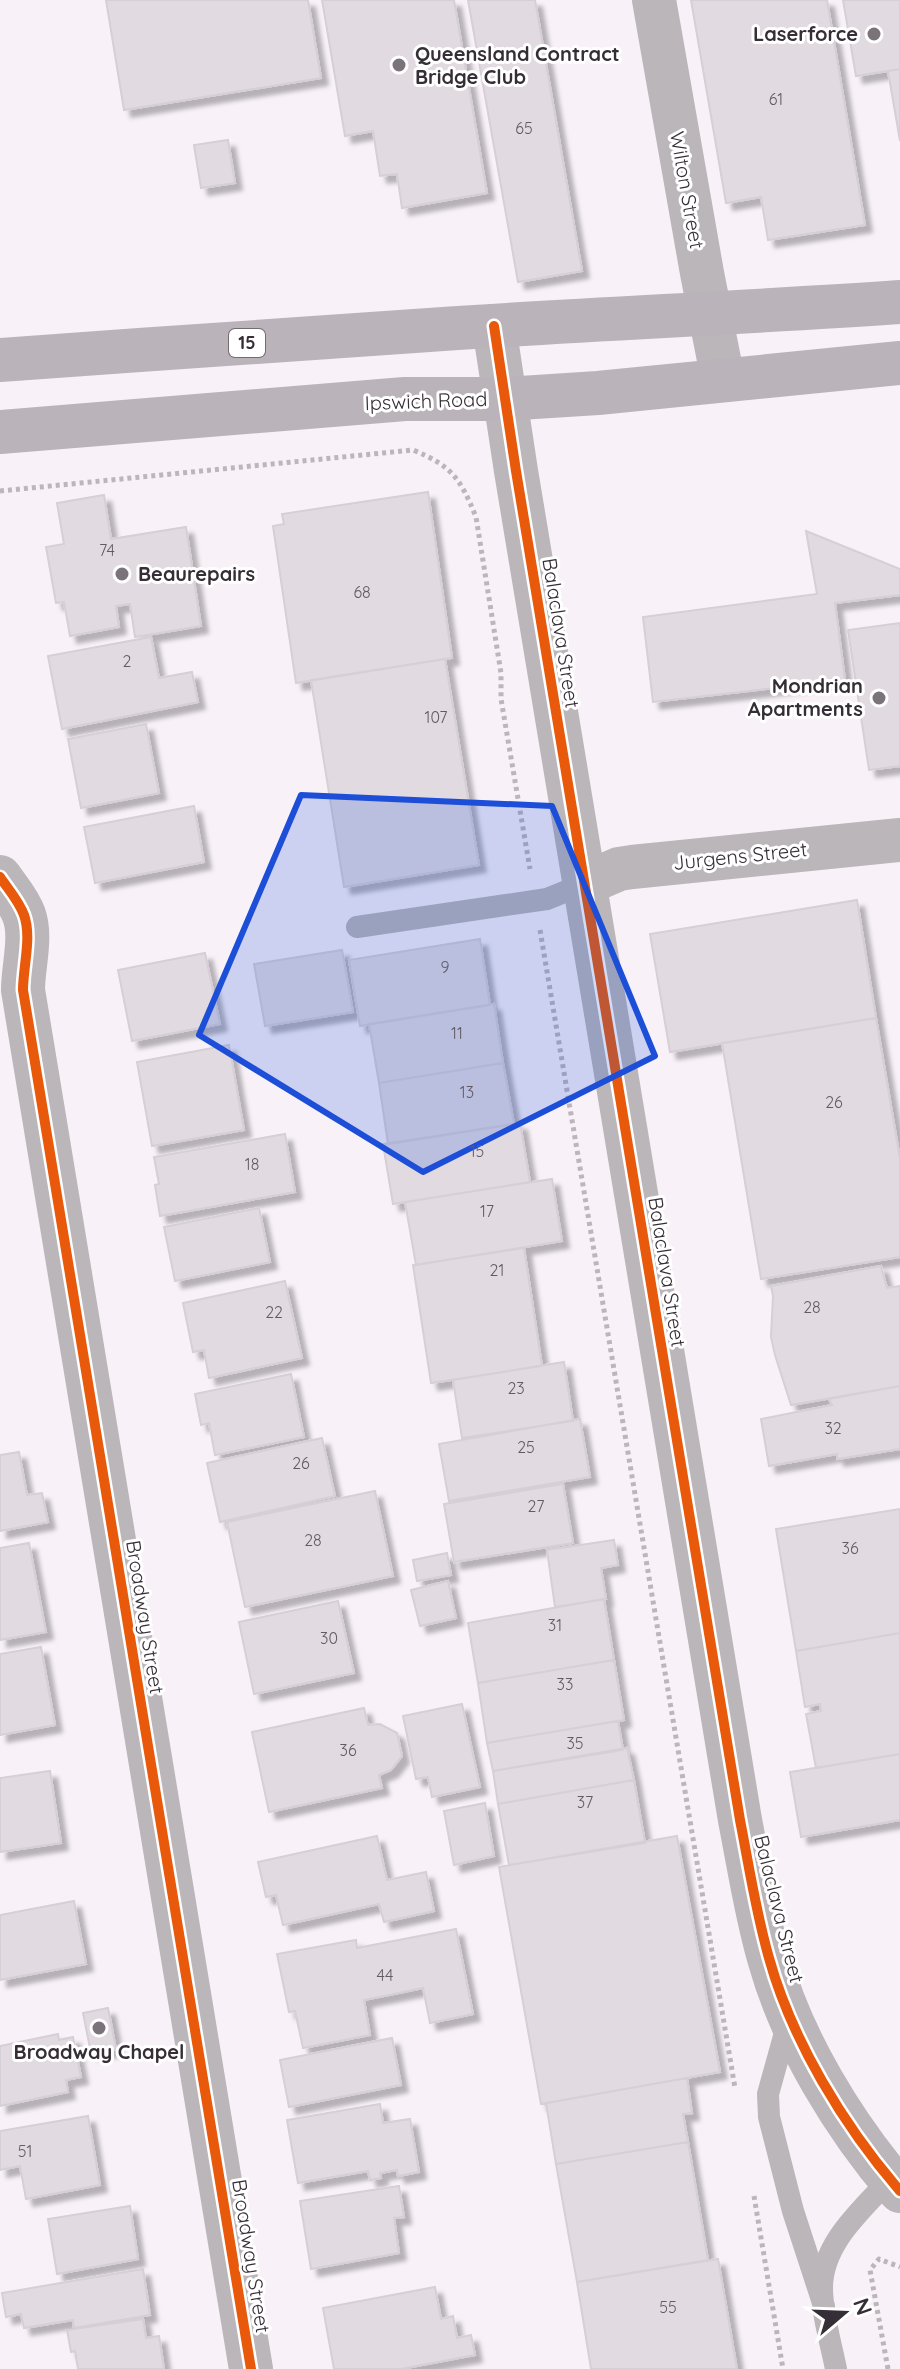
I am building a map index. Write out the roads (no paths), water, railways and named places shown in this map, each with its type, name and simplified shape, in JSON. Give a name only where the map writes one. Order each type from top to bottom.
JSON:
[{"type":"highway","name":"15","points":[[0,360],[900,302]]},
{"type":"highway","name":"Ipswich Road","points":[[0,432],[405,399],[504,399],[598,393],[900,363]]},
{"type":"street","name":"Wilton Street","points":[[654,0],[723,380]]},
{"type":"street","name":"Balaclava Street","points":[[494,326],[740,1820],[769,1957],[810,2058],[895,2185]]},
{"type":"street","name":"Jurgens Street","points":[[584,884],[619,869],[632,867],[900,840]]},
{"type":"street","name":"Broadway Street","points":[[0,877],[19,905],[27,930],[23,990],[251,2369]]},
{"type":"lane","points":[[357,927],[547,899],[584,884]]},
{"type":"lane","points":[[790,2015],[768,2094],[769,2117],[793,2211],[824,2306],[836,2369]]},
{"type":"lane","points":[[824,2306],[824,2272],[832,2249],[852,2221],[895,2185]]},
{"type":"place","name":"Laserforce","points":[[874,34]]},
{"type":"place","name":"Queensland Contract Bridge Club","points":[[399,65]]},
{"type":"place","name":"Beaurepairs","points":[[122,574]]},
{"type":"place","name":"Mondrian Apartments","points":[[879,698]]},
{"type":"place","name":"Broadway Chapel","points":[[99,2028]]}]
